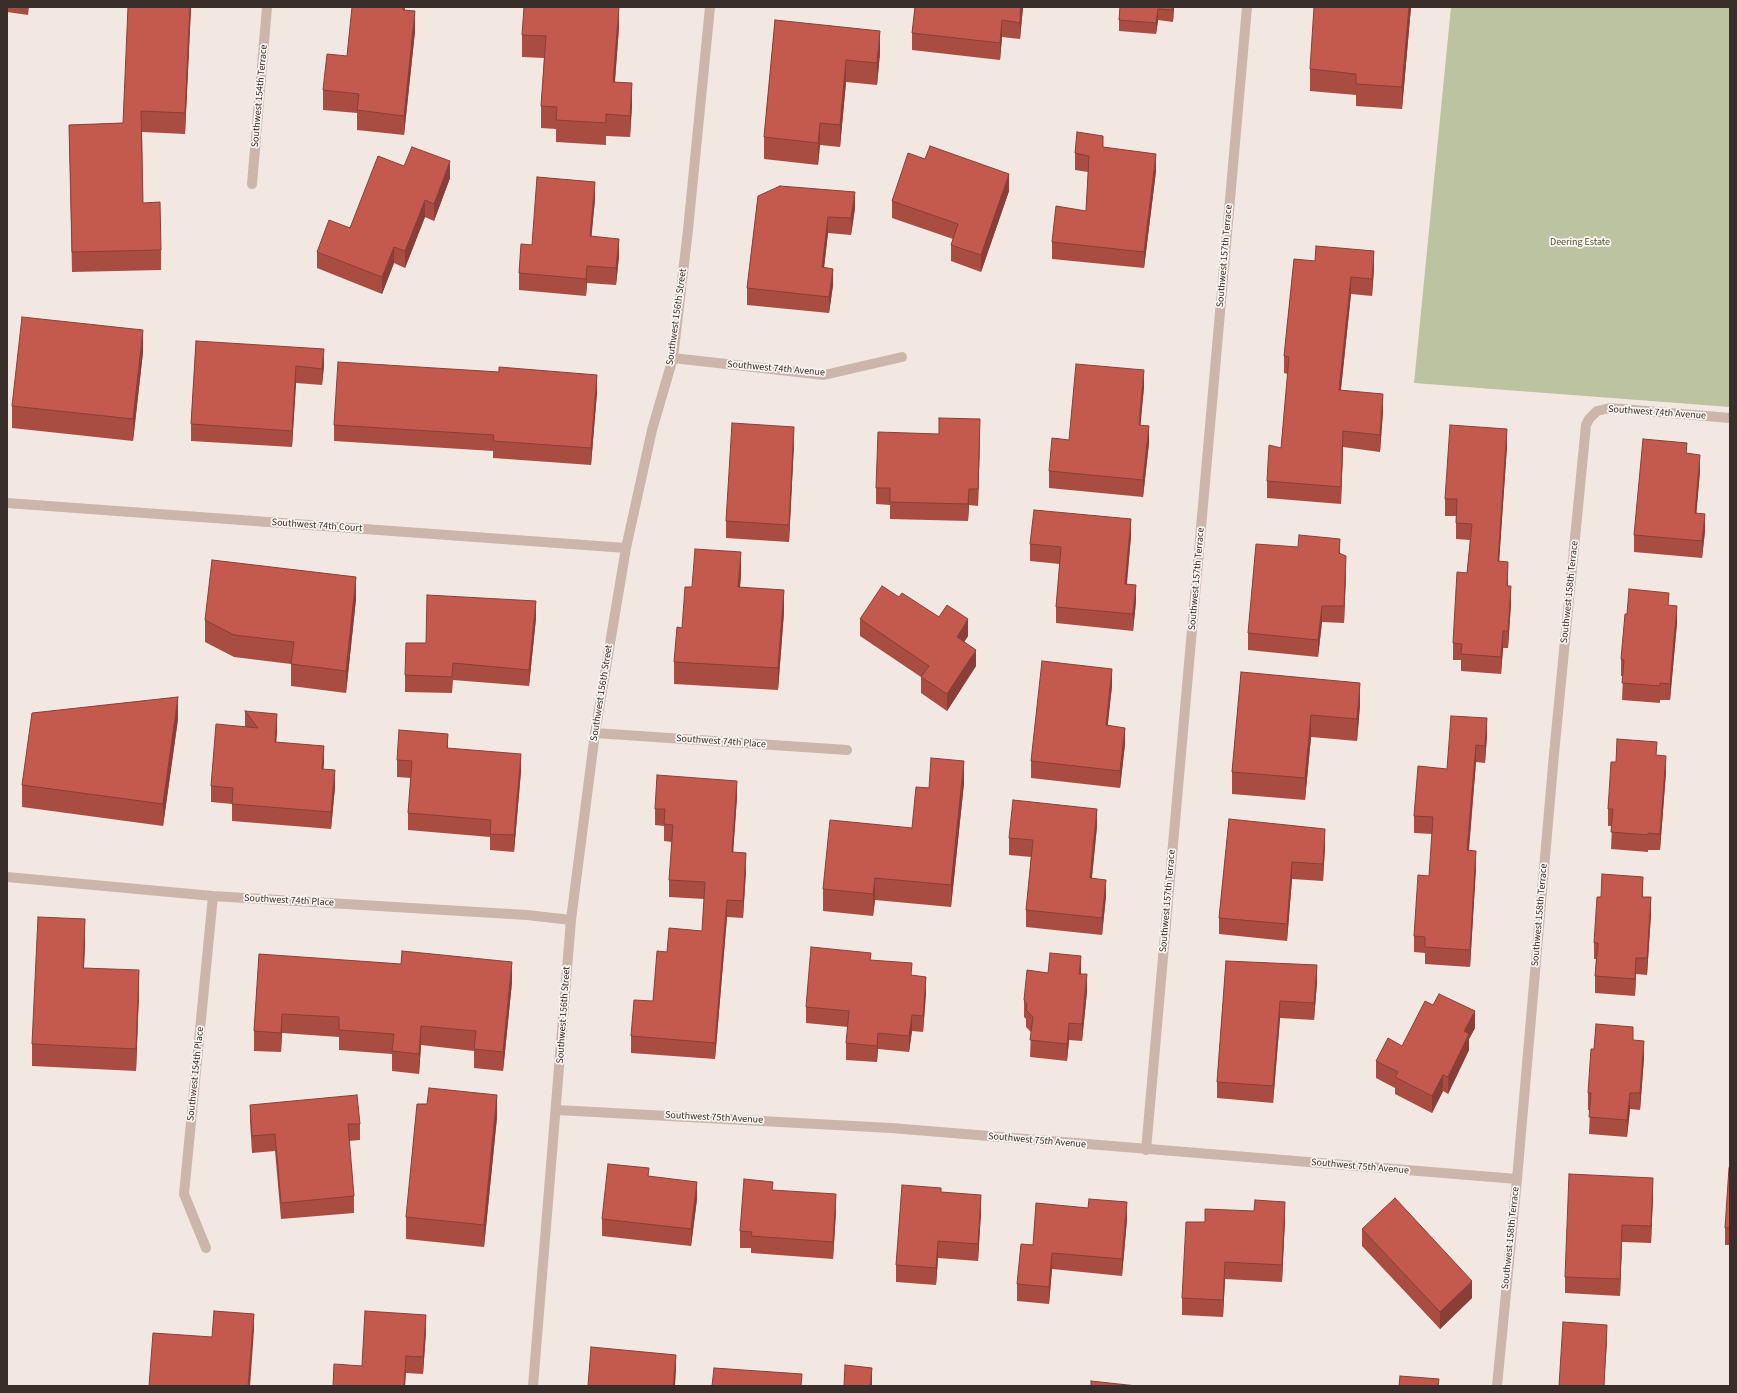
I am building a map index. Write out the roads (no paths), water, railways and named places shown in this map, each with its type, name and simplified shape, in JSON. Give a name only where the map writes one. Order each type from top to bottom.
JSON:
[{"type":"street","name":"Southwest 154th Terrace","points":[[252,184],[268,7]]},
{"type":"street","name":"Southwest 156th Street","points":[[534,1386],[572,920],[595,733],[626,548],[652,430],[673,358],[688,230],[710,7]]},
{"type":"street","name":"Southwest 157th Terrace","points":[[1146,1150],[1247,7]]},
{"type":"street","name":"Southwest 74th Avenue","points":[[673,358],[824,375],[902,357]]},
{"type":"street","name":"Southwest 74th Avenue","points":[[1584,444],[1589,419],[1597,411],[1603,408],[1730,418]]},
{"type":"street","name":"Southwest 158th Terrace","points":[[1497,1386],[1584,444]]},
{"type":"street","name":"Southwest 74th Court","points":[[7,503],[626,548]]},
{"type":"street","name":"Southwest 74th Place","points":[[595,733],[846,750]]},
{"type":"street","name":"Southwest 74th Place","points":[[7,877],[213,896],[527,915],[572,920]]},
{"type":"street","name":"Southwest 154th Place","points":[[206,1248],[184,1194],[213,896]]},
{"type":"street","name":"Southwest 75th Avenue","points":[[557,1110],[891,1128],[1146,1150],[1517,1179]]},
{"type":"park label","name":"Deering Estate","points":[[1580,243]]}]
